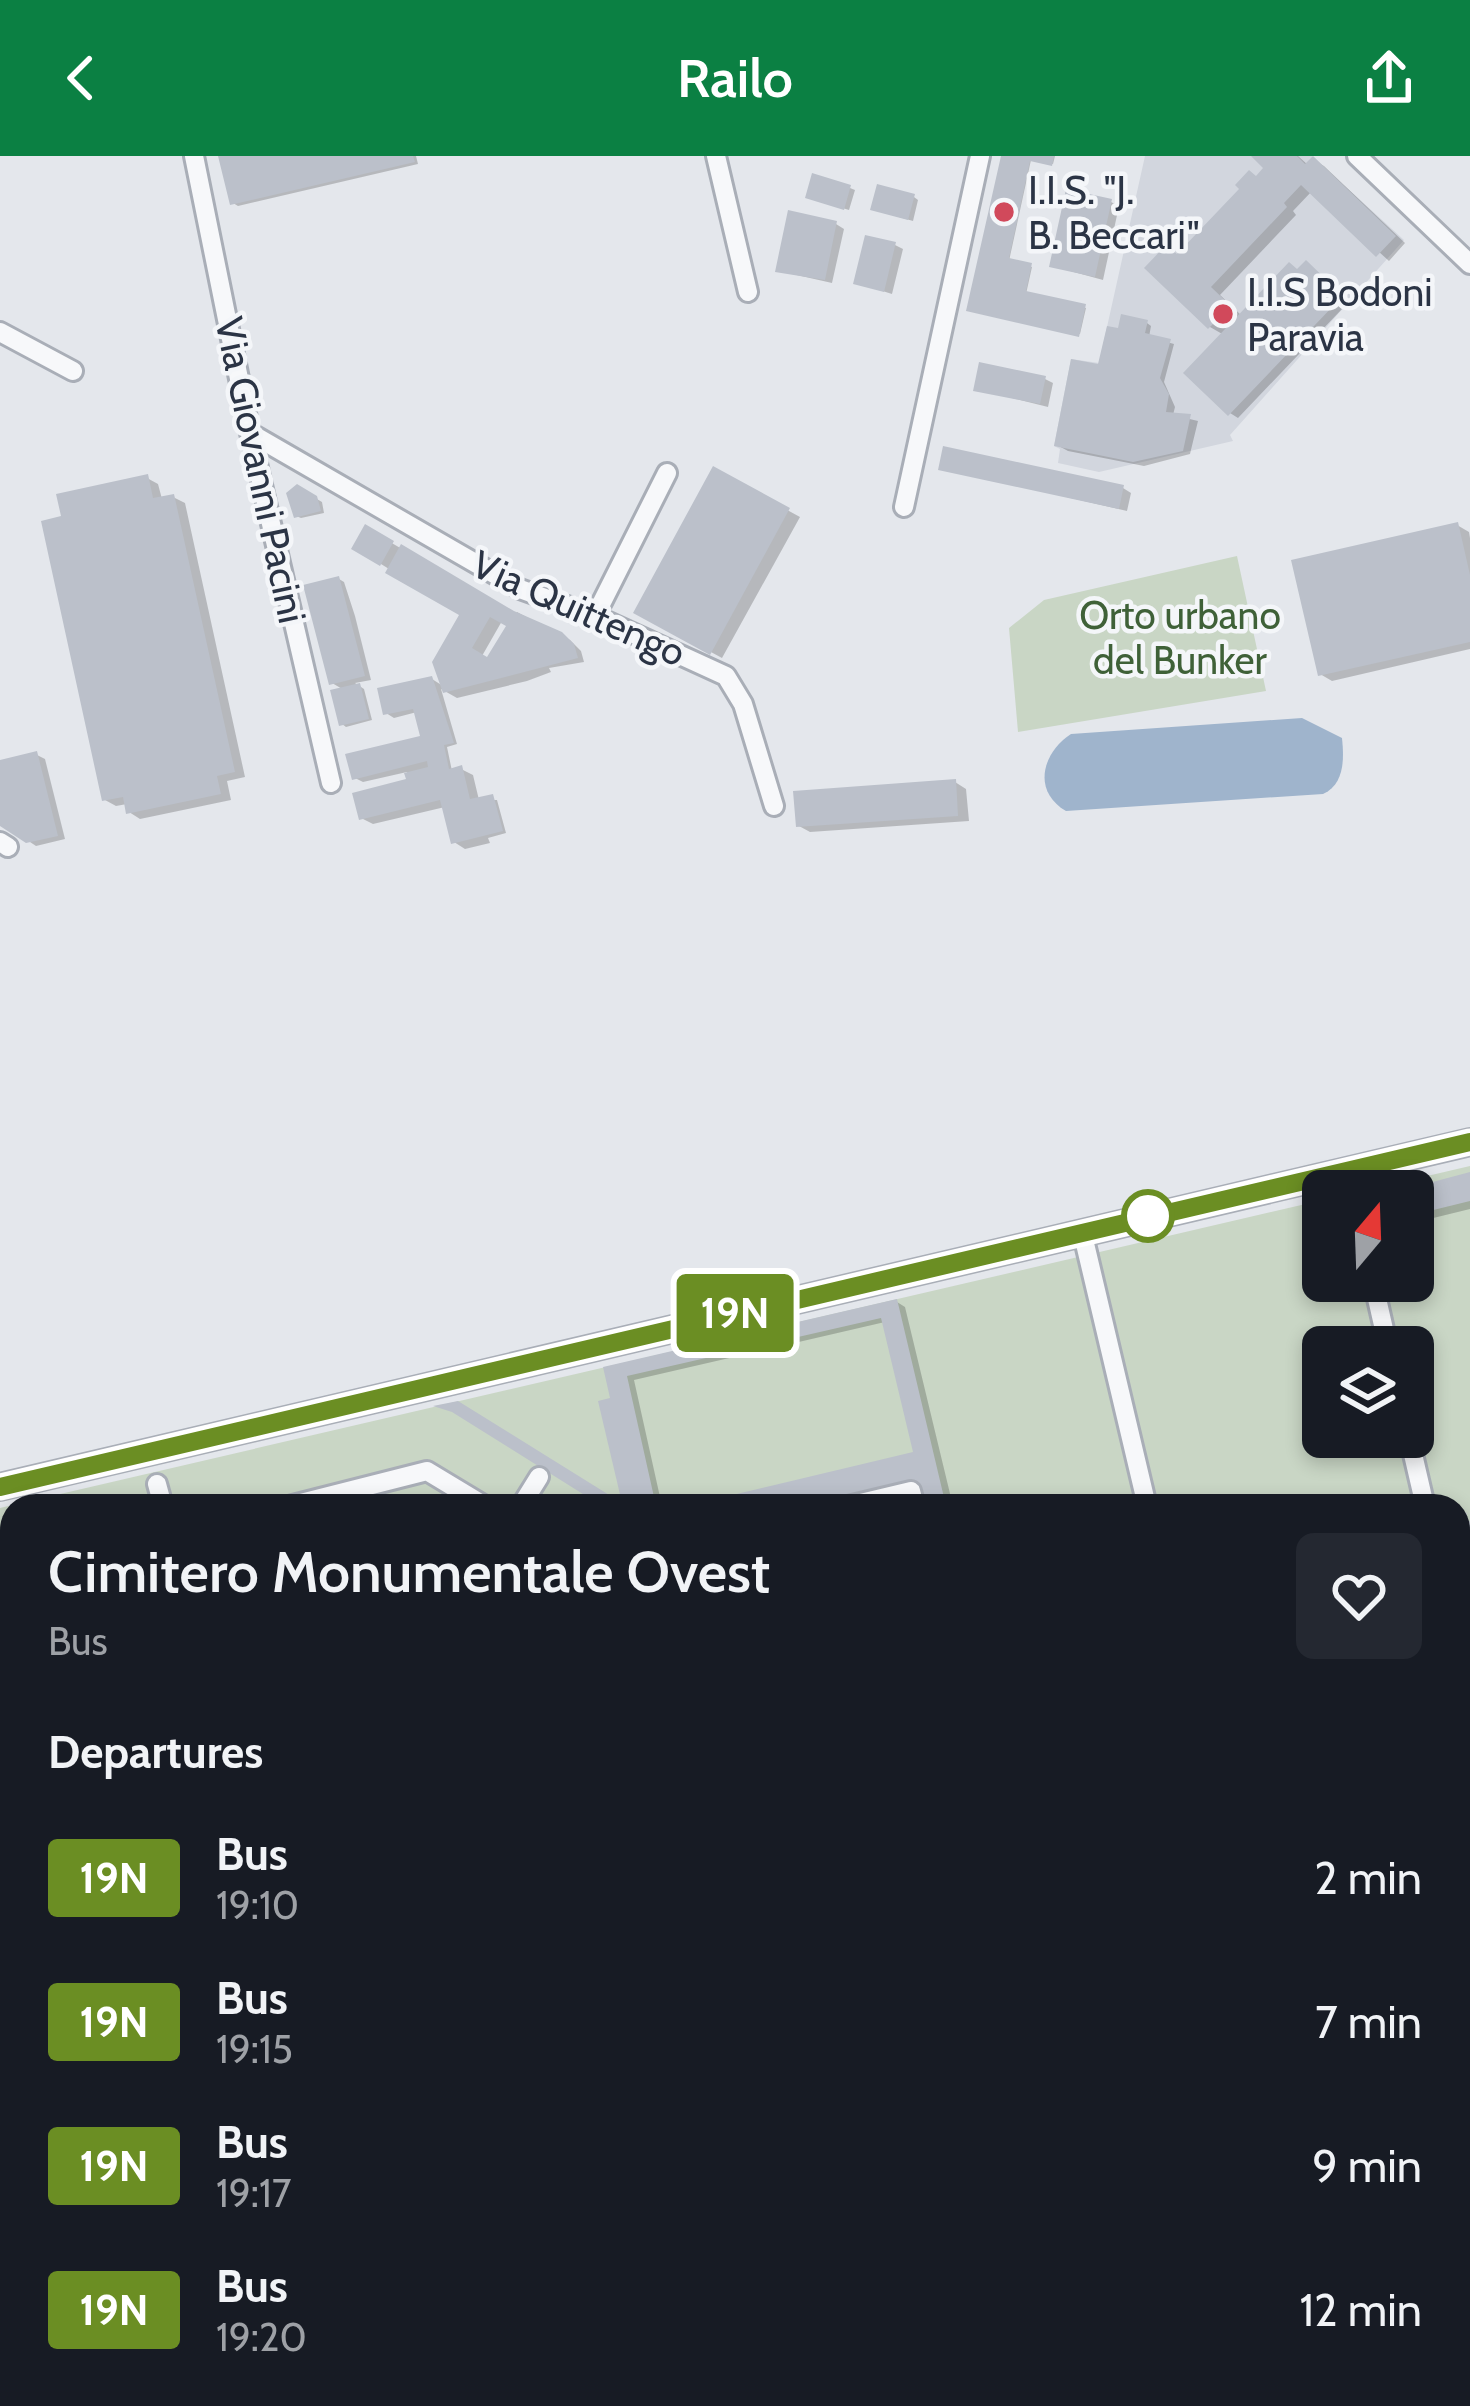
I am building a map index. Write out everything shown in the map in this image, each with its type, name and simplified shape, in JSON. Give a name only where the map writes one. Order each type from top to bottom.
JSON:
[{"type":"street","name":"Via Giovanni Pacini","points":[[194,156],[250,433],[331,783]]},
{"type":"street","points":[[716,156],[748,292]]},
{"type":"street","points":[[904,507],[980,156]]},
{"type":"street","points":[[1357,156],[1470,263]]},
{"type":"street","points":[[0,332],[73,370]]},
{"type":"street","name":"Via Quittengo","points":[[250,433],[520,590],[595,616],[726,676],[743,704],[774,806]]},
{"type":"street","points":[[595,616],[667,473]]},
{"type":"street","points":[[0,1487],[1470,1142]]},
{"type":"street","points":[[1082,1231],[1144,1494]]},
{"type":"street","points":[[1414,1458],[1422,1494]]},
{"type":"street","points":[[338,1494],[427,1472],[465,1494]]},
{"type":"street","points":[[528,1494],[538,1477]]},
{"type":"street","points":[[157,1484],[160,1494]]},
{"type":"shaded area","name":"I.I.S Bodoni Paravia","points":[[1145,156],[1312,156],[1404,240],[1230,435],[1233,441],[1099,472],[1058,463],[1060,449],[1054,446],[1071,359],[1099,363]]},
{"type":"green space","name":"Orto urbano del Bunker","points":[[1237,556],[1266,691],[1018,732],[1009,628],[1044,600]]},
{"type":"green space","points":[[1470,1166],[1470,1494],[60,1494],[1302,1205],[1302,1302],[1434,1302],[1434,1174]]},
{"type":"water","points":[[1302,718],[1342,738],[1339,777],[1323,794],[1066,811],[1055,803],[1045,783],[1053,751],[1071,734]]},
{"type":"building","points":[[218,156],[413,156],[415,162],[230,205]]},
{"type":"building","name":"I.I.S. \"J. B. Beccari\"","points":[[1001,156],[1054,156],[1052,166],[1030,161],[1009,258],[1032,263],[1026,291],[1086,304],[1079,337],[966,311]]},
{"type":"building","points":[[1251,156],[1297,156],[1305,164],[1313,156],[1396,236],[1376,257],[1301,185],[1284,203],[1287,207],[1211,287],[1231,306],[1208,329],[1144,268],[1166,245],[1177,254],[1239,189],[1235,185],[1249,170],[1256,176],[1263,168]]},
{"type":"building","points":[[812,173],[851,185],[844,210],[805,198]]},
{"type":"building","points":[[877,184],[915,194],[908,220],[870,210]]},
{"type":"building","points":[[1066,189],[1112,199],[1095,277],[1049,267]]},
{"type":"building","points":[[788,210],[837,221],[825,280],[775,272]]},
{"type":"building","points":[[865,235],[896,242],[884,292],[853,284]]},
{"type":"building","points":[[1306,260],[1336,289],[1329,296],[1336,303],[1228,416],[1183,373],[1289,262],[1297,269]]},
{"type":"building","points":[[1121,314],[1148,320],[1145,333],[1171,339],[1160,378],[1169,394],[1166,412],[1191,414],[1183,451],[1133,462],[1054,446],[1071,359],[1098,364],[1107,326],[1118,328]]},
{"type":"building","points":[[979,362],[1046,376],[1040,404],[973,391]]},
{"type":"building","points":[[943,446],[1124,485],[1119,509],[938,470]]},
{"type":"building","points":[[713,466],[790,508],[710,655],[633,613]]},
{"type":"building","points":[[148,474],[153,498],[174,494],[235,772],[217,776],[221,794],[126,814],[123,797],[102,801],[41,521],[61,516],[56,494]]},
{"type":"building","points":[[297,484],[317,496],[321,511],[294,518],[286,493]]},
{"type":"building","points":[[1458,522],[1470,575],[1470,642],[1318,676],[1291,560]]},
{"type":"building","points":[[365,524],[394,541],[380,566],[351,549]]},
{"type":"building","points":[[401,544],[514,611],[562,632],[574,644],[578,658],[443,693],[432,662],[459,615],[385,573]],"holes":[[[490,617],[506,626],[487,657],[472,648]]]},
{"type":"building","points":[[339,576],[365,676],[329,685],[303,585]]},
{"type":"building","points":[[432,676],[454,743],[444,745],[449,769],[462,765],[470,799],[493,794],[503,831],[451,844],[440,800],[359,820],[352,793],[406,779],[404,773],[428,767],[427,761],[352,780],[345,754],[420,736],[413,709],[383,715],[377,688]]},
{"type":"building","points":[[360,683],[369,719],[339,726],[330,690]]},
{"type":"building","points":[[37,751],[58,836],[26,843],[0,826],[0,760]]},
{"type":"building","points":[[956,779],[958,816],[796,827],[793,791]]},
{"type":"building","points":[[1470,1172],[1470,1201],[1434,1210],[1434,1182]]},
{"type":"building","points":[[897,1299],[943,1494],[916,1494],[913,1484],[872,1494],[736,1494],[913,1452],[881,1318],[627,1376],[653,1494],[620,1494],[598,1401],[610,1398],[603,1367]]},
{"type":"building","points":[[458,1401],[608,1494],[583,1494],[452,1412],[433,1406]]},
{"type":"bus line","name":"19N","points":[[0,1487],[1470,1142]]},
{"type":"place","name":"I.I.S. \"J. B. Beccari\"","points":[[1004,212]]},
{"type":"place","name":"I.I.S Bodoni Paravia","points":[[1223,314]]}]
